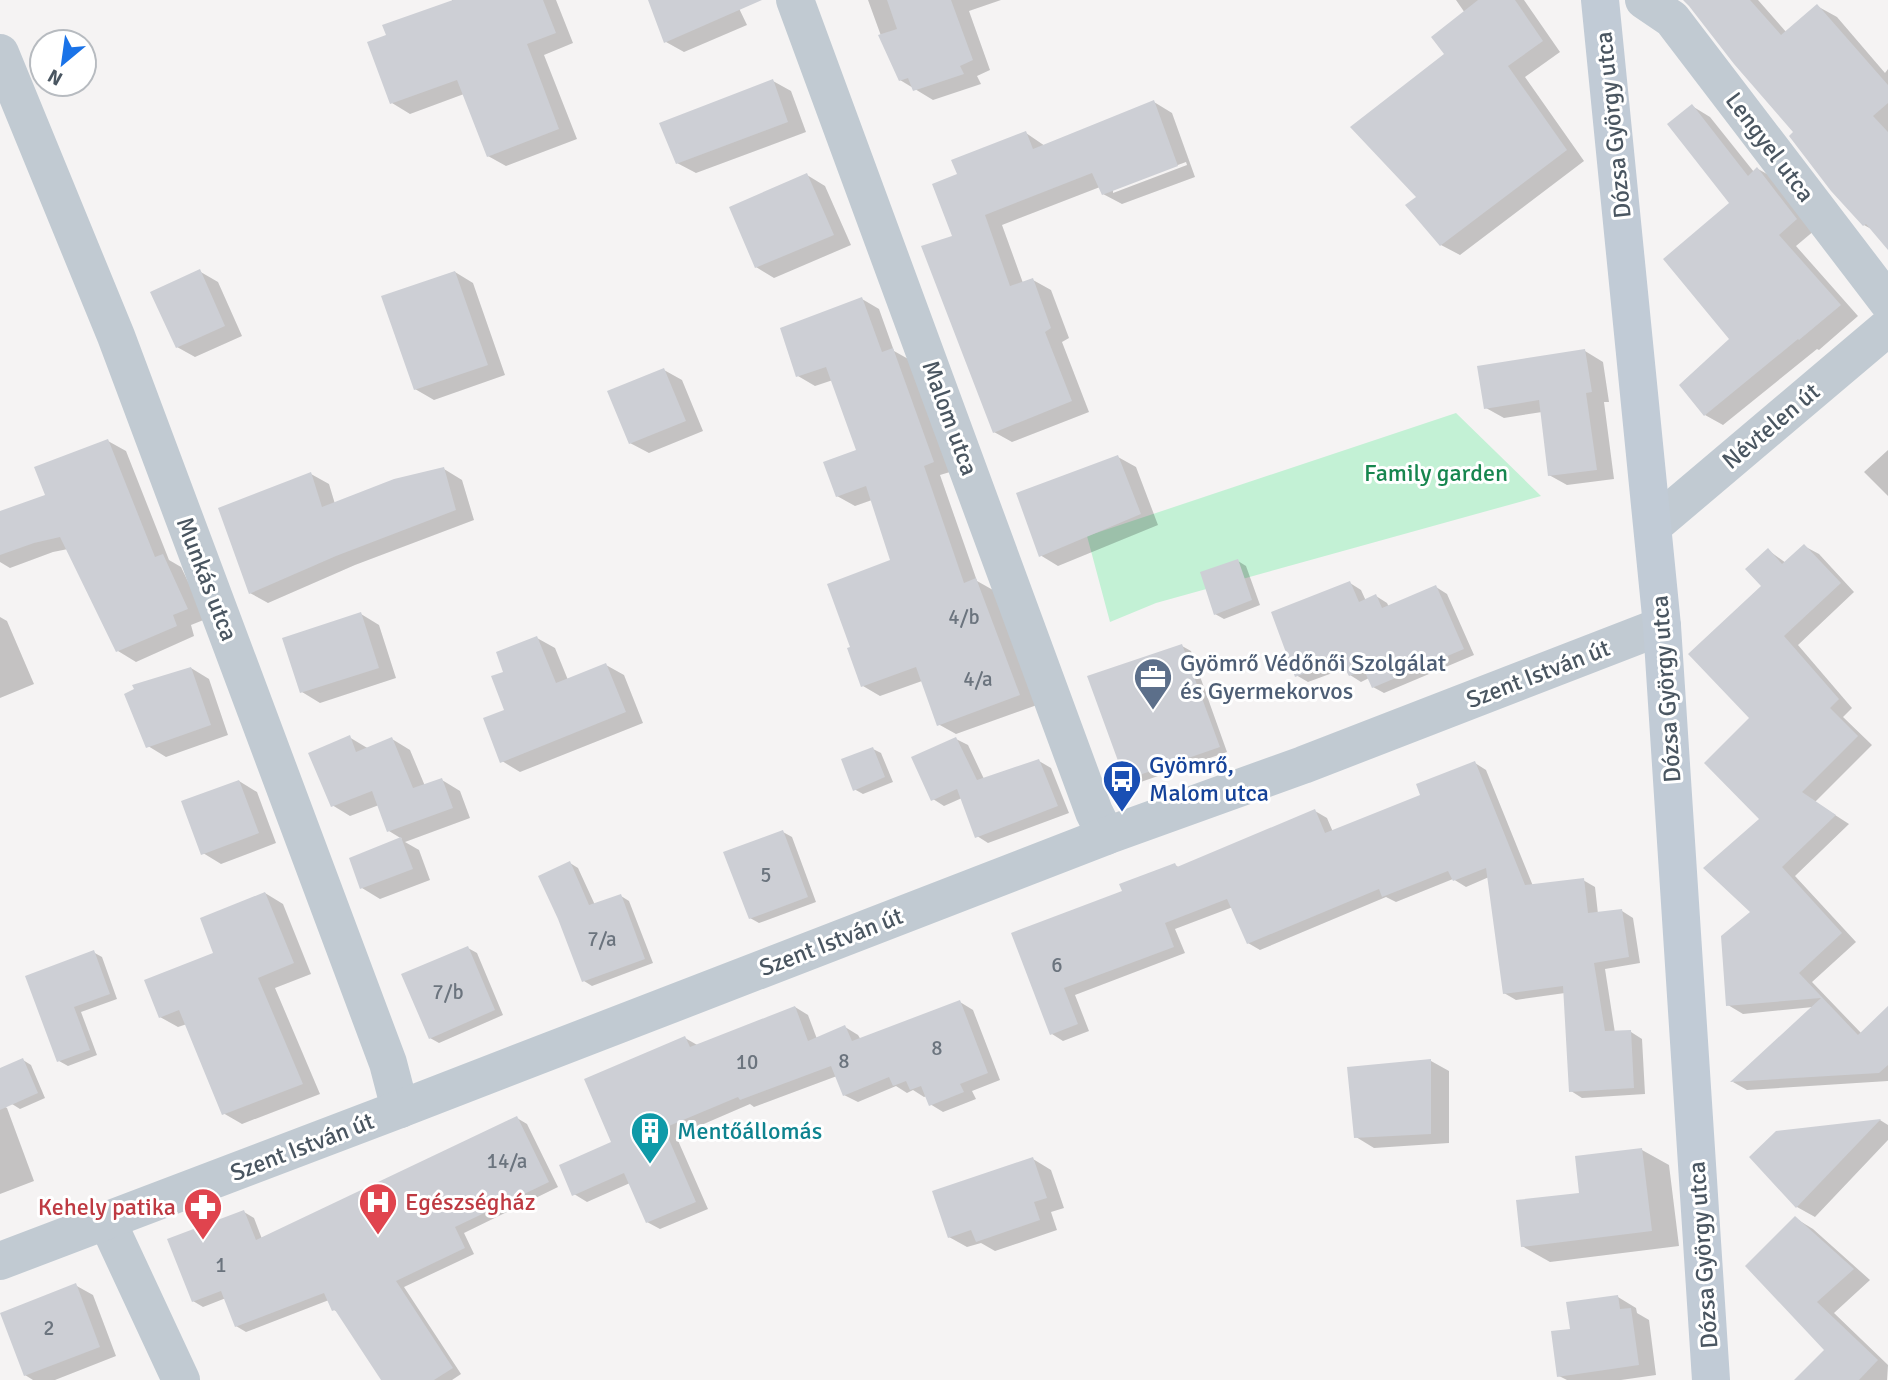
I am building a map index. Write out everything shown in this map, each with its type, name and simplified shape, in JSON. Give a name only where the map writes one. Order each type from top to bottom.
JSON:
[{"type":"main road","name":"Dózsa György utca","points":[[1600,0],[1654,525],[1711,1380]]},
{"type":"street","name":"Malom utca","points":[[795,0],[1094,812],[1106,836]]},
{"type":"street","name":"Lengyel utca","points":[[1644,0],[1672,19],[1888,302]]},
{"type":"street","name":"Munkás utca","points":[[0,53],[116,336],[388,1063],[400,1109]]},
{"type":"street","name":"Névtelen út","points":[[1654,525],[1888,327]]},
{"type":"street","name":"Szent István út","points":[[0,1261],[1106,836],[1303,765],[1662,626]]},
{"type":"street","points":[[107,1221],[181,1380]]},
{"type":"green space","name":"Family garden","points":[[1456,413],[1541,496],[1156,603],[1110,622],[1087,536]]},
{"type":"building","points":[[453,0],[543,0],[556,33],[527,44],[559,129],[487,157],[457,80],[390,104],[367,42],[386,35],[382,25]]},
{"type":"building","points":[[648,0],[762,0],[664,43]]},
{"type":"building","points":[[887,0],[951,0],[973,60],[960,66],[964,74],[913,91],[908,78],[899,81],[878,35],[897,29]]},
{"type":"building","points":[[1478,0],[1515,0],[1543,41],[1508,66],[1567,150],[1440,246],[1405,205],[1416,197],[1350,127],[1444,54],[1431,37]]},
{"type":"building","points":[[1683,0],[1750,0],[1781,35],[1817,4],[1888,85],[1888,103],[1873,116],[1888,132],[1888,250],[1866,224],[1863,226],[1831,191],[1789,136],[1793,132]]},
{"type":"building","points":[[773,79],[788,122],[676,164],[659,123]]},
{"type":"building","points":[[1154,100],[1178,166],[1102,195],[1092,173],[985,215],[1010,286],[1033,278],[1051,328],[1045,332],[1072,401],[993,433],[921,246],[952,236],[932,184],[957,174],[951,160],[1026,131],[1033,149]]},
{"type":"building","points":[[1692,104],[1748,176],[1757,167],[1797,219],[1779,235],[1841,305],[1704,416],[1679,385],[1729,339],[1663,259],[1729,203],[1667,124]]},
{"type":"building","points":[[807,173],[834,235],[755,268],[729,207]]},
{"type":"building","points":[[200,269],[225,326],[176,348],[150,292]]},
{"type":"building","points":[[455,271],[488,365],[414,390],[381,296]]},
{"type":"building","points":[[862,297],[882,352],[893,348],[934,462],[924,466],[964,583],[976,578],[1020,695],[937,726],[916,667],[861,687],[827,584],[890,560],[866,486],[836,497],[823,462],[856,450],[826,367],[796,377],[780,328]]},
{"type":"building","points":[[1585,349],[1592,392],[1586,393],[1597,470],[1548,476],[1539,400],[1484,409],[1477,366]]},
{"type":"building","points":[[664,368],[686,421],[629,444],[607,391]]},
{"type":"building","points":[[108,439],[155,557],[163,554],[188,609],[173,615],[177,626],[116,652],[60,537],[0,555],[0,511],[45,495],[34,467]]},
{"type":"building","points":[[1118,455],[1141,514],[1039,557],[1016,493]]},
{"type":"building","points":[[444,467],[456,510],[336,556],[249,594],[218,508],[311,472],[322,507],[394,479]]},
{"type":"building","points":[[1804,544],[1841,583],[1784,636],[1839,699],[1830,708],[1858,736],[1802,792],[1836,815],[1782,867],[1842,933],[1799,973],[1858,1035],[1888,1006],[1888,1065],[1879,1073],[1730,1082],[1821,998],[1726,1006],[1721,936],[1750,912],[1703,868],[1759,819],[1704,763],[1749,718],[1688,654],[1761,586],[1745,569],[1768,548],[1782,564]]},
{"type":"building","points":[[1238,559],[1252,600],[1214,615],[1200,572]]},
{"type":"building","points":[[1350,581],[1359,602],[1376,594],[1382,608],[1436,585],[1464,649],[1372,688],[1364,670],[1349,676],[1340,660],[1295,677],[1271,612]]},
{"type":"building","points":[[361,612],[379,668],[300,693],[282,638]]},
{"type":"building","points":[[537,636],[556,683],[606,663],[626,712],[500,763],[483,718],[504,710],[491,676],[503,672],[496,652]]},
{"type":"building","name":"Gyömrő Védőnői Szolgálat és Gyermekorvos","points":[[1182,644],[1220,747],[1125,780],[1087,676]]},
{"type":"building","points":[[191,667],[211,725],[146,748],[124,694],[134,689],[132,685]]},
{"type":"building","points":[[350,735],[356,752],[392,737],[413,788],[442,778],[453,808],[387,832],[372,791],[331,807],[308,753]]},
{"type":"building","points":[[956,737],[977,780],[1039,759],[1058,806],[975,838],[957,789],[931,801],[911,757]]},
{"type":"building","points":[[873,747],[885,777],[853,791],[841,759]]},
{"type":"building","points":[[1475,761],[1525,885],[1584,878],[1588,913],[1622,909],[1629,957],[1594,963],[1605,1031],[1631,1030],[1634,1088],[1569,1092],[1563,986],[1503,994],[1486,868],[1453,881],[1448,871],[1382,897],[1379,889],[1247,944],[1227,899],[1165,923],[1174,947],[1064,988],[1078,1024],[1050,1035],[1011,933],[1122,891],[1119,884],[1175,863],[1177,867],[1315,809],[1325,833],[1420,795],[1416,784]]},
{"type":"building","points":[[239,780],[259,833],[201,855],[181,801]]},
{"type":"building","points":[[783,830],[808,897],[749,919],[723,852]]},
{"type":"building","points":[[401,837],[413,869],[360,889],[349,858]]},
{"type":"building","points":[[570,861],[589,905],[621,894],[645,959],[582,982],[538,876]]},
{"type":"building","points":[[265,892],[294,963],[258,978],[303,1084],[222,1115],[179,1010],[159,1018],[144,980],[213,953],[200,918]]},
{"type":"building","points":[[468,946],[495,1010],[429,1039],[401,974]]},
{"type":"building","points":[[94,950],[110,994],[74,1007],[90,1050],[57,1062],[25,976]]},
{"type":"building","points":[[960,1000],[988,1073],[960,1084],[964,1092],[929,1106],[921,1086],[910,1090],[906,1081],[893,1086],[889,1077],[843,1096],[831,1066],[740,1100],[738,1097],[664,1128],[696,1202],[646,1223],[624,1173],[572,1196],[559,1165],[611,1142],[584,1079],[685,1036],[690,1047],[795,1006],[808,1041],[845,1025],[852,1041]]},
{"type":"building","points":[[23,1058],[38,1093],[0,1110],[0,1068]]},
{"type":"building","points":[[1431,1059],[1431,1134],[1354,1138],[1347,1067]]},
{"type":"building","points":[[517,1116],[549,1182],[455,1227],[465,1248],[396,1281],[453,1368],[434,1380],[381,1380],[335,1310],[332,1311],[324,1293],[235,1327],[221,1291],[192,1302],[167,1239],[244,1210],[256,1240]]},
{"type":"building","points":[[1881,1119],[1796,1208],[1749,1157],[1776,1131]]},
{"type":"building","points":[[1642,1148],[1652,1231],[1521,1247],[1516,1200],[1579,1193],[1575,1156]]},
{"type":"building","points":[[1033,1157],[1047,1198],[1034,1202],[1040,1220],[976,1242],[971,1230],[948,1238],[932,1191]]},
{"type":"building","points":[[1795,1216],[1854,1269],[1817,1302],[1878,1360],[1859,1380],[1794,1380],[1824,1350],[1745,1266]]},
{"type":"building","points":[[76,1283],[100,1347],[24,1376],[0,1313]]},
{"type":"building","points":[[1618,1295],[1620,1309],[1631,1308],[1639,1365],[1557,1377],[1551,1331],[1570,1329],[1566,1302]]},
{"type":"place","name":"Gyömrő Védőnői Szolgálat és Gyermekorvos","points":[[1153,711]]},
{"type":"place","name":"Gyömrő, Malom utca","points":[[1122,813]]},
{"type":"place","name":"Mentőállomás","points":[[650,1165]]},
{"type":"place","name":"Egészségház","points":[[378,1236]]},
{"type":"place","name":"Kehely patika","points":[[203,1241]]}]
